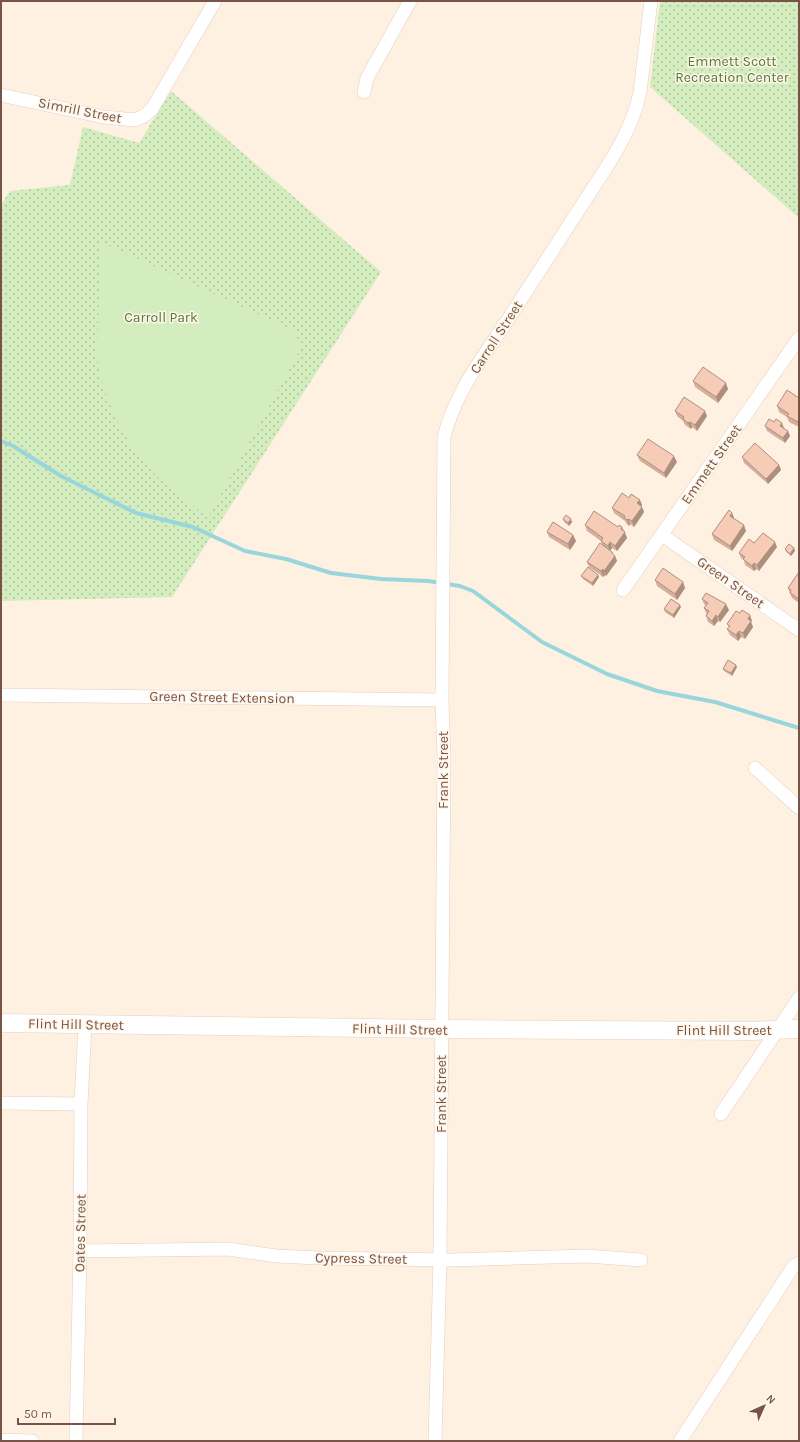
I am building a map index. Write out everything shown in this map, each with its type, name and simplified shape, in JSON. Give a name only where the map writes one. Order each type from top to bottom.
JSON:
[{"type":"street","name":"Simrill Street","points":[[1,95],[104,117],[135,120],[144,116],[152,109],[215,1]]},
{"type":"street","points":[[364,92],[367,78],[410,1]]},
{"type":"street","name":"Carroll Street","points":[[442,700],[444,437],[448,418],[468,379],[602,175],[629,126],[638,106],[651,1]]},
{"type":"street","name":"Emmett Street","points":[[623,590],[799,338]]},
{"type":"street","name":"Green Street","points":[[662,535],[799,630]]},
{"type":"street","name":"Green Street Extension","points":[[1,695],[442,700]]},
{"type":"street","name":"Frank Street","points":[[435,1441],[440,1259],[444,764],[442,700]]},
{"type":"street","points":[[755,768],[799,808]]},
{"type":"street","points":[[721,1114],[799,998]]},
{"type":"street","name":"Flint Hill Street","points":[[1,1023],[442,1029],[799,1029]]},
{"type":"street","name":"Oates Street","points":[[76,1441],[81,1104],[85,1024]]},
{"type":"street","points":[[1,1103],[81,1104]]},
{"type":"street","name":"Cypress Street","points":[[80,1251],[228,1249],[276,1256],[440,1259],[586,1256],[641,1260]]},
{"type":"street","points":[[680,1441],[793,1267],[799,1263]]},
{"type":"street","points":[[1,1440],[32,1441]]},
{"type":"green space","name":"Emmett Scott Recreation Center","points":[[660,1],[799,1],[799,218],[650,87]]},
{"type":"green space","name":"Carroll Park","points":[[171,91],[381,272],[172,597],[1,601],[1,205],[10,191],[70,185],[83,127],[139,143]]},
{"type":"green space","points":[[101,242],[295,331],[301,348],[208,518],[156,476],[131,446],[114,415],[102,384],[97,357]]},
{"type":"building","points":[[703,367],[726,383],[716,397],[693,381]]},
{"type":"building","points":[[787,390],[799,398],[798,422],[787,416],[789,414],[777,406]]},
{"type":"building","points":[[684,397],[705,411],[695,425],[690,422],[688,423],[683,419],[684,417],[675,411]]},
{"type":"building","points":[[769,419],[774,422],[776,419],[782,423],[780,426],[788,431],[783,438],[765,426]]},
{"type":"building","points":[[648,439],[674,456],[664,473],[637,455]]},
{"type":"building","points":[[755,443],[779,465],[766,479],[742,457]]},
{"type":"building","points":[[622,493],[629,498],[631,494],[640,500],[637,503],[642,507],[632,521],[627,520],[624,518],[625,516],[612,508]]},
{"type":"building","points":[[729,510],[732,513],[730,516],[744,525],[730,546],[712,534]]},
{"type":"building","points":[[594,511],[618,527],[619,525],[622,527],[621,529],[625,532],[615,546],[610,542],[608,546],[601,541],[603,538],[585,525]]},
{"type":"building","points":[[566,515],[571,519],[568,523],[563,519]]},
{"type":"building","points":[[553,522],[573,535],[568,544],[547,532]]},
{"type":"building","points":[[763,533],[775,542],[757,565],[754,563],[752,566],[743,559],[745,557],[739,553],[749,539],[754,543]]},
{"type":"building","points":[[600,543],[615,556],[604,571],[603,569],[601,571],[587,562]]},
{"type":"building","points":[[789,544],[794,548],[790,554],[785,549]]},
{"type":"building","points":[[588,567],[598,575],[592,583],[581,576]]},
{"type":"building","points":[[663,568],[683,582],[675,594],[655,580]]},
{"type":"building","points":[[799,572],[799,599],[790,593],[791,590],[788,588]]},
{"type":"building","points":[[706,593],[726,604],[718,617],[716,615],[712,621],[706,616],[709,611],[704,608],[708,603],[702,599]]},
{"type":"building","points":[[671,599],[680,605],[673,615],[664,609]]},
{"type":"building","points":[[742,610],[750,615],[748,619],[751,621],[743,633],[739,631],[736,635],[727,629],[730,626],[727,624],[736,611],[740,613]]},
{"type":"building","points":[[728,660],[736,665],[731,673],[723,669]]},
{"type":"waterway","points":[[1,441],[13,446],[61,476],[136,513],[193,527],[245,551],[286,559],[331,573],[381,579],[428,581],[460,586],[473,591],[542,642],[607,674],[657,691],[715,702],[799,728]]}]
